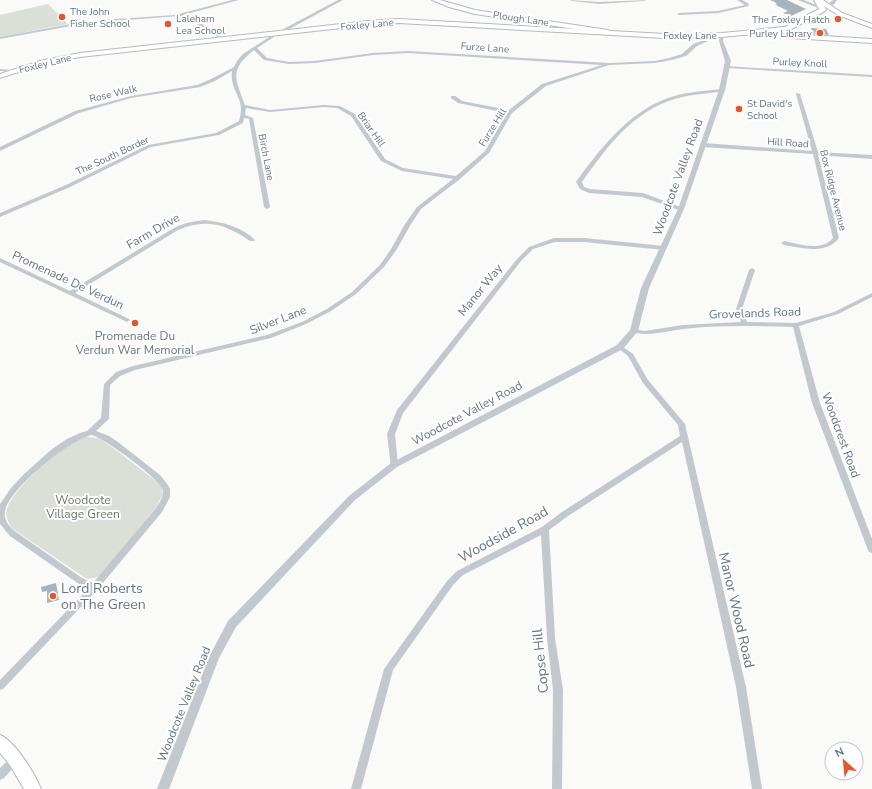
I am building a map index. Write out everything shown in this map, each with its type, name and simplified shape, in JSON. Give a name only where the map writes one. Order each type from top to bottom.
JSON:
[{"type":"main road","name":"Plough Lane","points":[[435,0],[475,12],[608,32]]},
{"type":"main road","points":[[819,1],[830,4],[840,14]]},
{"type":"main road","points":[[790,36],[782,31],[818,13],[830,4]]},
{"type":"main road","points":[[818,13],[840,14],[872,26]]},
{"type":"main road","name":"Foxley Lane","points":[[0,76],[42,62],[80,55],[368,23],[399,21],[665,36],[705,36],[721,38],[737,34]]},
{"type":"main road","points":[[737,34],[787,28]]},
{"type":"main road","points":[[737,34],[872,41]]},
{"type":"main road","points":[[0,742],[15,760],[33,789]]},
{"type":"street","points":[[218,0],[223,4]]},
{"type":"street","points":[[0,38],[71,24],[180,15],[236,0]]},
{"type":"street","points":[[243,116],[244,106],[232,77],[234,68],[244,56],[278,33],[341,0]]},
{"type":"street","points":[[572,0],[616,3],[644,0]]},
{"type":"street","points":[[679,14],[718,12],[747,6],[747,4],[739,0]]},
{"type":"street","points":[[800,0],[830,4]]},
{"type":"street","points":[[180,15],[198,23],[223,40]]},
{"type":"street","points":[[705,36],[721,38]]},
{"type":"street","name":"Furze Lane","points":[[255,48],[266,59],[289,63],[306,63],[373,54],[408,52],[609,64],[670,60],[684,55],[696,45],[713,38]]},
{"type":"street","name":"Woodcote Valley Road","points":[[164,789],[214,657],[232,624],[352,498],[394,464],[620,347],[634,331],[645,288],[681,209],[722,90],[727,66],[727,57],[721,38]]},
{"type":"street","name":"Furze Hill","points":[[458,178],[487,152],[510,112],[544,85],[609,64]]},
{"type":"street","name":"Purley Knoll","points":[[727,66],[872,76]]},
{"type":"street","name":"Rose Walk","points":[[0,149],[77,112],[131,97],[198,86],[213,80],[234,68]]},
{"type":"street","points":[[0,70],[12,71]]},
{"type":"street","points":[[681,209],[643,195],[589,191],[582,188],[579,182],[618,132],[643,112],[669,99],[722,90]]},
{"type":"street","name":"Box Ridge Avenue","points":[[784,243],[819,247],[831,244],[836,238],[816,153],[798,94]]},
{"type":"street","points":[[453,97],[460,102],[510,112]]},
{"type":"street","name":"Briar Hill","points":[[244,106],[270,111],[324,106],[338,107],[353,115],[383,160],[402,169],[458,178]]},
{"type":"street","name":"Birch Lane","points":[[243,116],[251,118],[267,207]]},
{"type":"street","name":"The South Border","points":[[0,214],[68,186],[150,146],[217,134],[241,122],[243,116]]},
{"type":"street","name":"Hill Road","points":[[703,145],[872,158]]},
{"type":"street","name":"Silver Lane","points":[[90,432],[105,419],[107,384],[118,374],[151,363],[270,337],[304,323],[340,303],[365,283],[382,266],[419,208],[458,178]]},
{"type":"street","name":"Farm Drive","points":[[70,293],[176,229],[189,223],[200,221],[211,222],[240,231],[252,240]]},
{"type":"street","name":"Manor Way","points":[[394,464],[391,434],[400,412],[519,260],[531,248],[554,240],[576,240],[664,248]]},
{"type":"street","name":"Promenade De Verdun","points":[[0,260],[128,320]]},
{"type":"street","points":[[745,324],[739,309],[752,270]]},
{"type":"street","name":"Grovelands Road","points":[[634,331],[645,333],[682,327],[745,324],[796,325],[836,313],[872,295]]},
{"type":"street","name":"Woodcrest Road","points":[[796,325],[816,403],[872,550]]},
{"type":"street","name":"Manor Wood Road","points":[[620,347],[631,355],[645,381],[681,424],[741,687],[757,789]]},
{"type":"street","points":[[0,686],[94,588],[159,510],[166,498],[167,491],[164,482],[109,440],[99,434],[90,432],[68,440],[27,475],[1,506],[0,513],[5,526],[13,534],[78,580],[94,588]]},
{"type":"street","name":"Woodside Road","points":[[356,789],[389,669],[450,583],[460,573],[545,529],[684,438]]},
{"type":"street","name":"Copse Hill","points":[[545,529],[551,638],[558,690],[556,789]]},
{"type":"street","points":[[0,775],[15,760]]},
{"type":"green space","points":[[48,4],[68,24],[0,37],[0,15]]},
{"type":"green space","name":"Woodcote Village Green","points":[[86,437],[99,438],[120,453],[161,485],[163,494],[157,506],[104,572],[98,577],[87,579],[13,529],[8,522],[6,514],[10,502],[16,493],[34,473],[69,443]]},
{"type":"building","points":[[770,0],[787,0],[806,9],[791,16],[783,13],[788,11]]},
{"type":"building","name":"Purley Library","points":[[811,28],[826,29],[829,35],[813,34]]},
{"type":"building","name":"Lord Roberts on The Green","points":[[56,583],[59,600],[47,603],[47,591],[42,592],[41,587]]},
{"type":"place","name":"The John Fisher School","points":[[62,17]]},
{"type":"place","name":"The Foxley Hatch","points":[[838,19]]},
{"type":"place","name":"Laleham Lea School","points":[[168,24]]},
{"type":"place","name":"Purley Library","points":[[820,33]]},
{"type":"place","name":"St David's School","points":[[739,109]]},
{"type":"place","name":"Promenade Du Verdun War Memorial","points":[[135,323]]},
{"type":"place","name":"Lord Roberts on The Green","points":[[53,596]]}]
